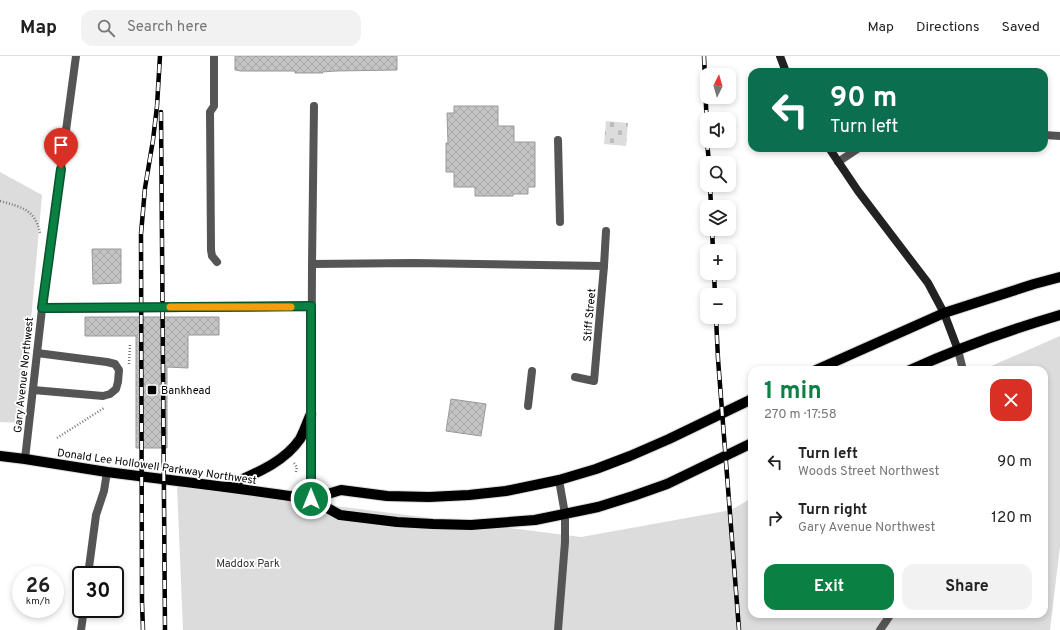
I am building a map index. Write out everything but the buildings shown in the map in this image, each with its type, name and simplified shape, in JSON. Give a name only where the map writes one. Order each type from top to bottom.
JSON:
[{"type":"main road","points":[[780,56],[784,68]]},
{"type":"main road","points":[[832,152],[858,191],[928,284],[944,313],[958,350]]},
{"type":"main road","points":[[825,366],[944,313],[1060,277]]},
{"type":"main road","points":[[920,366],[998,335],[1060,315]]},
{"type":"main road","name":"Donald Lee Hollowell Parkway Northwest","points":[[311,499],[341,490],[387,496],[429,497],[469,495],[506,491],[559,480],[596,469],[630,456],[748,401]]},
{"type":"main road","points":[[225,487],[269,466],[287,454],[300,439],[311,414]]},
{"type":"main road","name":"Donald Lee Hollowell Parkway Northwest","points":[[0,456],[311,499],[340,516],[397,522],[471,525],[535,520],[598,507],[667,484],[748,445]]},
{"type":"street","name":"Gary Avenue Northwest","points":[[25,459],[42,308],[76,56]]},
{"type":"street","points":[[214,56],[214,106],[210,112],[211,250],[212,256],[217,262]]},
{"type":"street","points":[[311,499],[311,306],[314,106]]},
{"type":"street","points":[[1048,135],[1060,136]]},
{"type":"street","points":[[558,140],[560,222]]},
{"type":"street","points":[[838,162],[853,152]]},
{"type":"street","name":"Stiff Street","points":[[575,377],[594,381],[606,231]]},
{"type":"street","points":[[312,264],[414,263],[604,266]]},
{"type":"street","points":[[42,308],[311,306]]},
{"type":"street","points":[[958,350],[962,366]]},
{"type":"street","points":[[33,390],[103,396],[110,394],[116,389],[118,382],[119,370],[115,364],[37,353]]},
{"type":"street","points":[[528,406],[532,371]]},
{"type":"street","points":[[89,566],[96,514],[104,491],[107,472]]},
{"type":"street","points":[[558,630],[565,542],[565,514],[559,480]]},
{"type":"street","points":[[81,630],[83,618]]},
{"type":"street","points":[[880,630],[889,618]]},
{"type":"path","points":[[0,201],[23,207],[30,212],[36,221],[40,232],[39,240]]},
{"type":"path","points":[[293,462],[297,467],[296,472]]},
{"type":"green space","points":[[606,121],[628,123],[626,146],[604,144]]},
{"type":"green space","points":[[0,172],[42,195],[22,423],[0,422]]},
{"type":"green space","name":"Maddox Park","points":[[1060,336],[1060,546],[1050,630],[183,630],[177,486],[581,537],[731,510],[748,500],[748,618],[1048,618],[1048,366],[991,366]]},
{"type":"railway","points":[[143,630],[141,234],[145,188],[157,106],[160,56]]},
{"type":"railway","points":[[704,56],[706,112]]},
{"type":"railway","points":[[161,112],[165,630]]},
{"type":"railway","points":[[708,148],[708,156]]},
{"type":"railway","points":[[710,192],[711,200]]},
{"type":"railway","points":[[712,236],[713,244]]},
{"type":"railway","points":[[714,280],[715,288]]},
{"type":"railway","points":[[716,324],[739,630]]},
{"type":"slow traffic","points":[[170,307],[291,307]]},
{"type":"place","name":"Bankhead","points":[[152,390]]},
{"type":"route","points":[[61,169],[42,308],[311,306],[311,499]]}]
